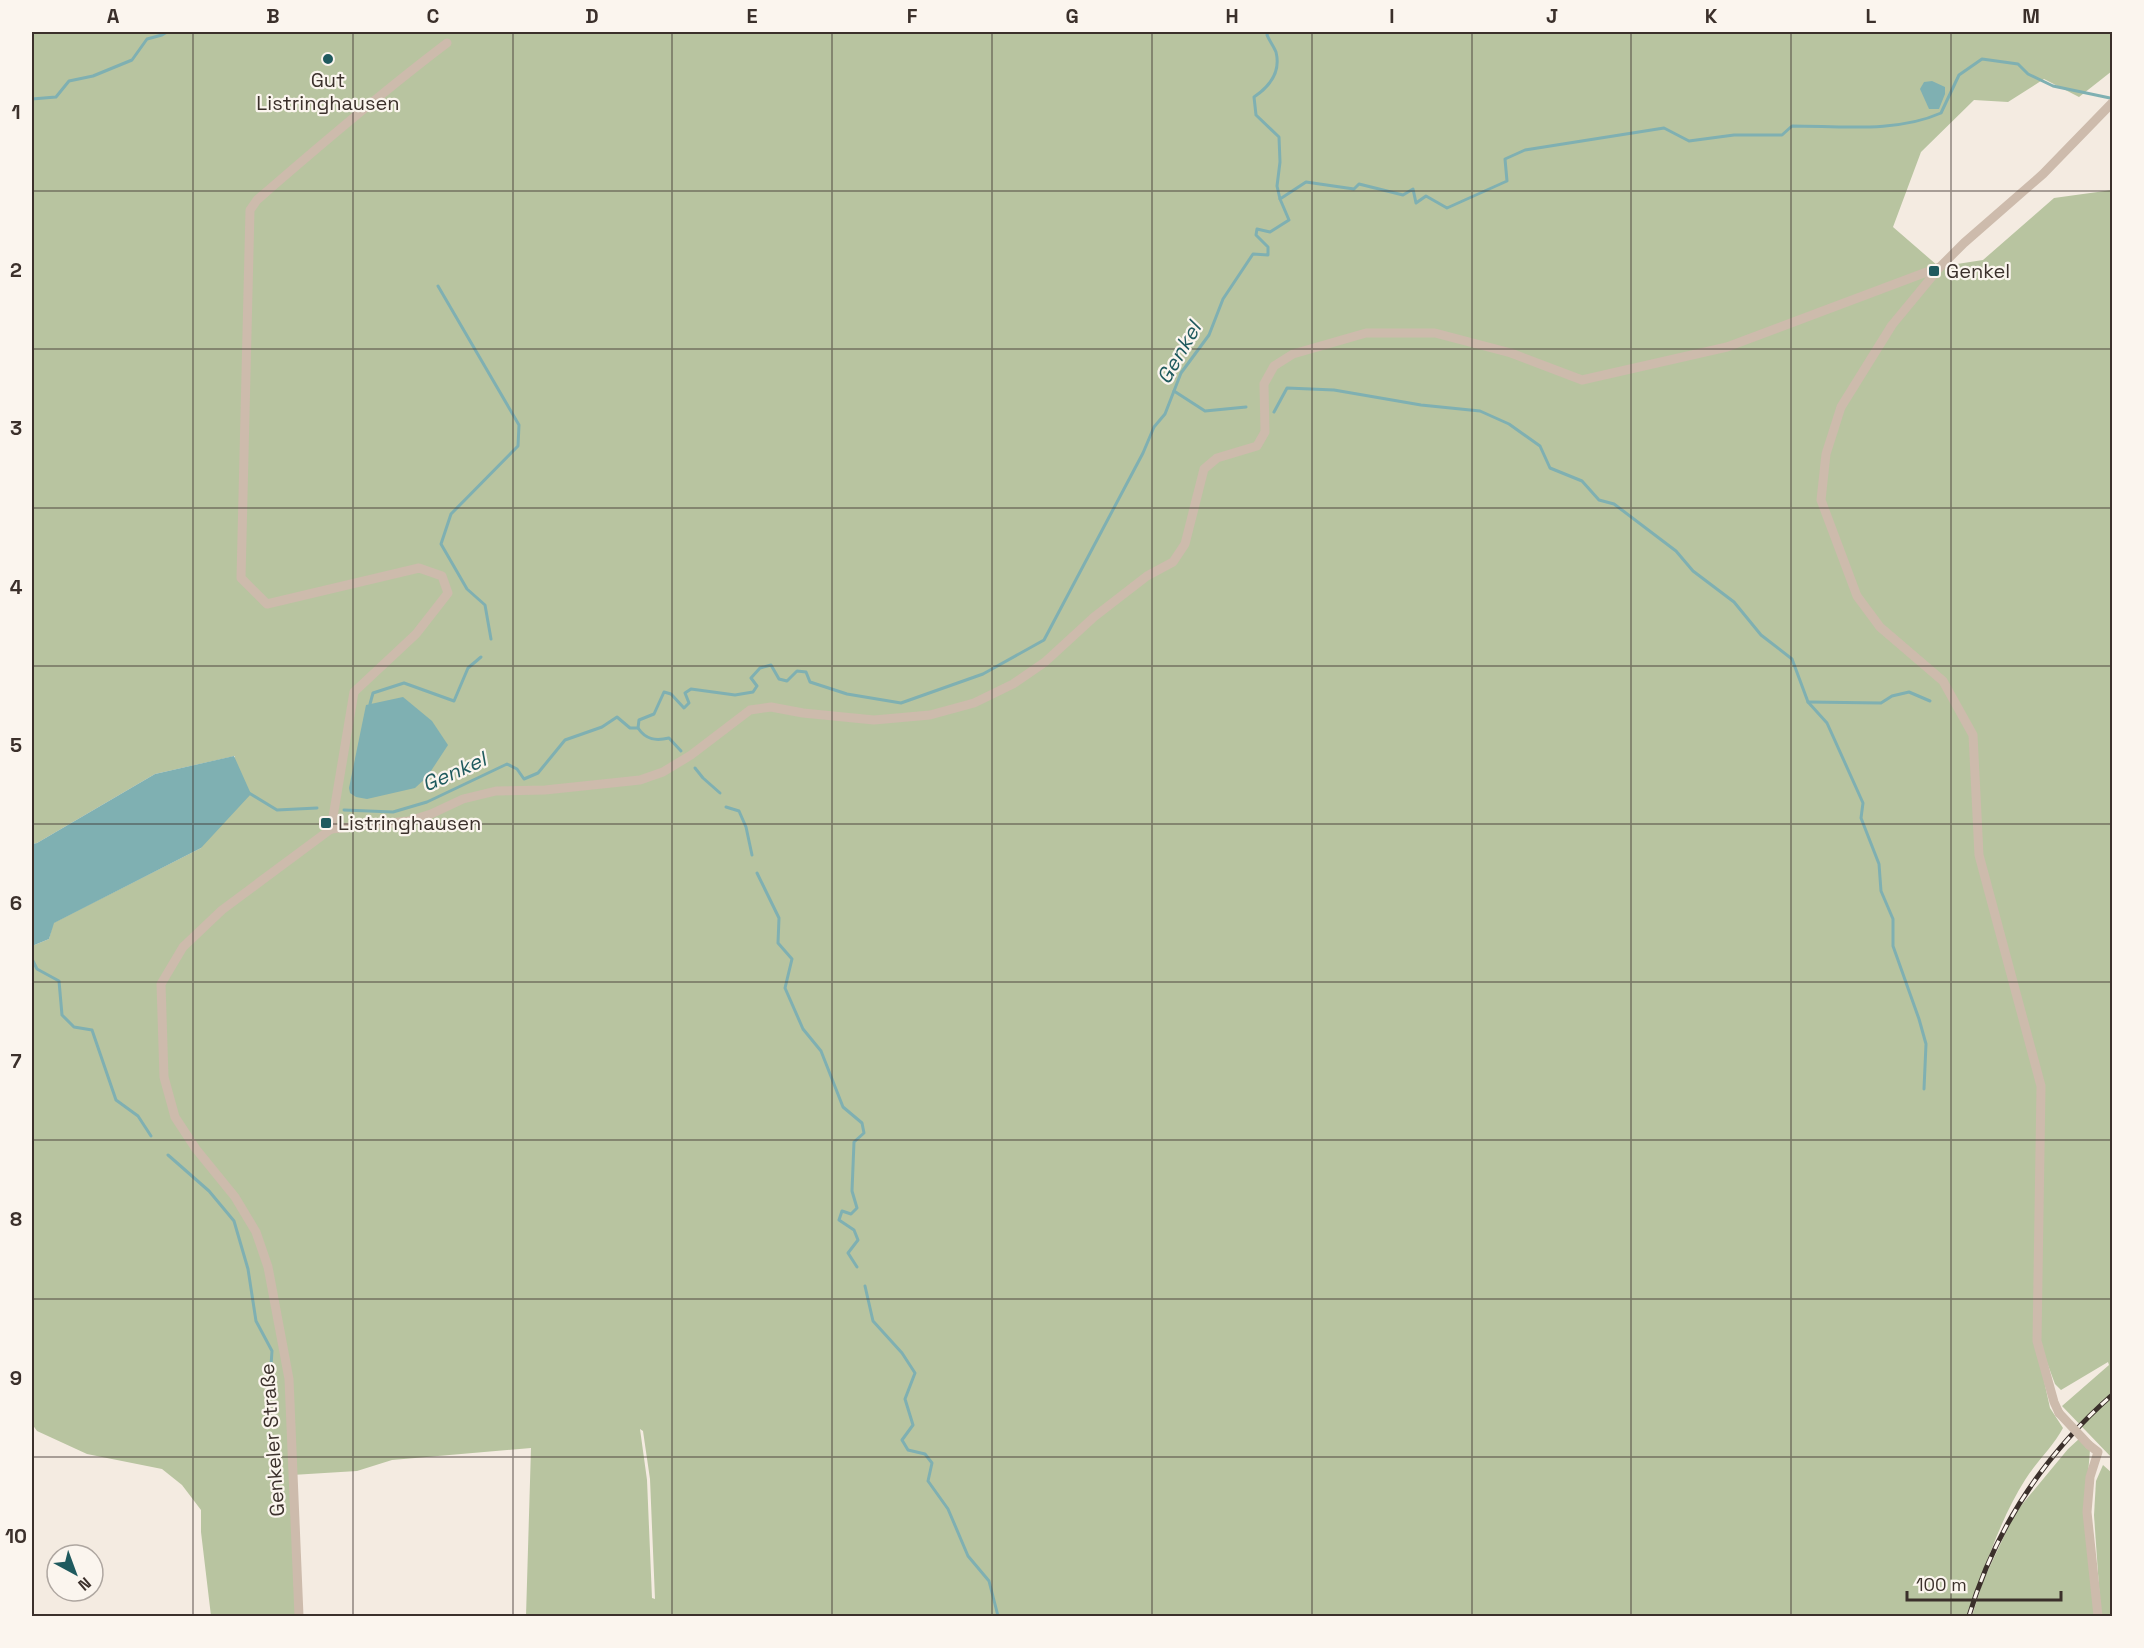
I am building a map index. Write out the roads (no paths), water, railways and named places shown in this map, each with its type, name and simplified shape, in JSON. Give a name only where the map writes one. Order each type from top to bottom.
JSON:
[{"type":"street","points":[[447,43],[329,138],[257,200],[250,210],[241,578],[267,604],[419,568],[442,576],[448,593],[416,634],[354,692],[332,829],[409,820],[431,814],[463,799],[496,791],[545,790],[640,780],[663,772],[690,755],[750,710],[771,707],[855,718],[907,718],[930,715],[974,703],[1013,684],[1045,662],[1103,610],[1147,576],[1173,562],[1185,544],[1204,469],[1217,458],[1257,446],[1264,432],[1264,384],[1274,366],[1293,354],[1366,333],[1435,333],[1511,353],[1582,380],[1727,347],[1940,267]]},
{"type":"street","points":[[2098,1617],[2087,1512],[2090,1477],[2098,1452],[2059,1413],[2053,1400],[2037,1341],[2041,1086],[1980,855],[1973,735],[1943,681],[1880,627],[1857,596],[1821,500],[1826,454],[1841,407],[1892,325],[1940,267],[2043,174],[2112,103]]},
{"type":"street","name":"Genkeler Straße","points":[[300,1617],[289,1378],[268,1267],[256,1232],[235,1197],[196,1149],[175,1117],[164,1077],[161,984],[183,947],[222,910],[332,829]]},
{"type":"water","points":[[1932,81],[1945,87],[1945,94],[1939,109],[1929,109],[1920,89],[1924,82]]},
{"type":"water","points":[[403,697],[432,721],[448,745],[427,777],[415,788],[367,799],[356,797],[350,793],[349,788],[366,705]]},
{"type":"water","points":[[234,756],[251,794],[201,848],[54,923],[49,939],[32,946],[32,844],[155,774]]},
{"type":"waterway","points":[[32,99],[56,97],[69,81],[93,76],[132,60],[147,39],[167,32]]},
{"type":"waterway","points":[[1268,32],[1267,35],[1276,52],[1277,66],[1269,84],[1254,97],[1256,115],[1279,137],[1280,162],[1277,186],[1280,199]]},
{"type":"waterway","name":"Genkel","points":[[344,810],[393,812],[427,802],[507,764],[517,769],[524,779],[538,773],[565,740],[602,727],[617,717],[630,728],[638,728],[639,720],[654,714],[664,692],[671,694],[684,708],[689,703],[685,693],[691,689],[735,695],[753,692],[757,686],[751,678],[760,668],[771,665],[779,679],[787,681],[797,671],[806,672],[810,682],[847,694],[901,703],[983,674],[1044,640],[1143,453],[1154,427],[1165,414],[1181,373],[1209,335],[1223,299],[1253,254],[1268,255],[1268,247],[1256,235],[1257,229],[1270,232],[1289,220],[1280,199],[1306,182],[1354,189],[1359,184],[1403,195],[1413,189],[1416,203],[1426,196],[1447,208],[1507,181],[1505,159],[1525,150],[1664,128],[1689,141],[1734,135],[1782,135],[1792,126],[1887,126],[1924,119],[1941,113],[1959,75],[1982,59],[2018,64],[2028,74],[2053,86],[2110,98]]},
{"type":"waterway","points":[[438,286],[519,425],[518,446],[451,514],[441,544],[467,589],[485,605],[491,639]]},
{"type":"waterway","points":[[1274,412],[1287,388],[1334,390],[1421,405],[1480,411],[1509,424],[1540,446],[1550,468],[1582,481],[1599,500],[1614,504],[1676,551],[1693,571],[1734,602],[1761,635],[1792,659],[1808,702],[1827,723],[1863,803],[1861,818],[1879,864],[1881,891],[1893,919],[1893,946],[1926,1044],[1924,1089]]},
{"type":"waterway","points":[[1174,391],[1205,411],[1246,407]]},
{"type":"waterway","points":[[370,704],[373,693],[404,683],[454,701],[468,668],[481,657]]},
{"type":"waterway","points":[[1808,702],[1881,703],[1892,696],[1909,692],[1930,701]]},
{"type":"waterway","points":[[638,728],[652,739],[669,738],[681,751]]},
{"type":"waterway","points":[[695,768],[720,793]]},
{"type":"waterway","name":"Genkel","points":[[249,793],[277,810],[317,808]]},
{"type":"waterway","points":[[726,807],[739,811],[746,827],[752,855]]},
{"type":"waterway","points":[[757,873],[779,918],[778,943],[792,959],[785,988],[803,1029],[821,1051],[843,1107],[862,1123],[864,1133],[854,1142],[852,1191],[857,1208],[851,1214],[842,1211],[839,1220],[854,1230],[858,1240],[848,1253],[857,1267]]},
{"type":"waterway","points":[[32,959],[37,969],[59,981],[62,1015],[74,1027],[92,1030],[116,1100],[138,1116],[151,1136]]},
{"type":"waterway","points":[[168,1155],[209,1191],[234,1221],[248,1269],[256,1321],[272,1351],[269,1394]]},
{"type":"waterway","points":[[865,1286],[873,1321],[902,1353],[915,1373],[905,1399],[913,1425],[902,1440],[908,1450],[925,1454],[932,1463],[928,1481],[948,1509],[968,1556],[989,1581],[998,1616]]},
{"type":"railway","points":[[1969,1616],[1993,1553],[2025,1495],[2065,1443],[2112,1395]]},
{"type":"place","name":"Gut Listringhausen","points":[[328,59]]},
{"type":"place","name":"Genkel","points":[[1934,271]]},
{"type":"place","name":"Listringhausen","points":[[326,823]]}]
